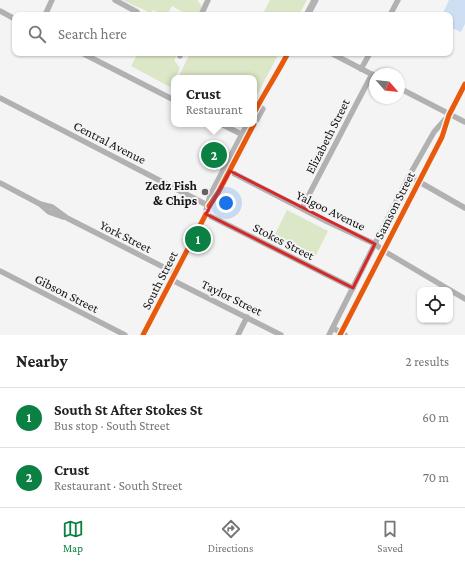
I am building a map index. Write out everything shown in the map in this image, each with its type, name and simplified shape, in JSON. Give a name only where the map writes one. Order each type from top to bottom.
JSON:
[{"type":"main road","points":[[309,12],[315,0]]},
{"type":"main road","name":"South Street","points":[[257,118],[268,96],[271,85],[286,56]]},
{"type":"main road","name":"South Street","points":[[257,107],[264,93],[271,85]]},
{"type":"main road","name":"South Street","points":[[143,335],[206,214],[211,195],[227,170],[247,127]]},
{"type":"main road","name":"South Street","points":[[244,136],[252,127]]},
{"type":"street","points":[[46,12],[52,0]]},
{"type":"street","points":[[115,0],[137,12]]},
{"type":"street","points":[[202,12],[207,0]]},
{"type":"street","points":[[392,12],[398,0]]},
{"type":"street","points":[[0,11],[12,17]]},
{"type":"street","points":[[88,56],[171,98]]},
{"type":"street","points":[[337,56],[369,73]]},
{"type":"street","points":[[361,69],[368,56]]},
{"type":"street","name":"Elizabeth Street","points":[[302,208],[369,82]]},
{"type":"street","name":"Samson Street","points":[[342,334],[442,137],[449,115],[465,84]]},
{"type":"street","points":[[405,91],[465,122]]},
{"type":"street","name":"Central Avenue","points":[[0,98],[209,206]]},
{"type":"street","name":"Samson Street","points":[[329,335],[409,176],[434,132],[449,115]]},
{"type":"street","points":[[227,127],[244,136]]},
{"type":"street","name":"Yalgoo Avenue","points":[[227,170],[375,244],[384,251],[465,299]]},
{"type":"street","points":[[409,176],[465,208]]},
{"type":"street","name":"York Street","points":[[0,183],[40,204],[49,212],[67,218],[173,277]]},
{"type":"street","name":"Stokes Street","points":[[206,214],[353,288]]},
{"type":"street","name":"Gibson Street","points":[[0,271],[125,335]]},
{"type":"street","name":"Taylor Street","points":[[173,277],[281,335]]},
{"type":"street","points":[[238,335],[247,317]]},
{"type":"street","points":[[332,328],[342,334]]},
{"type":"highlighted area","points":[[230,171],[375,244],[353,288],[206,214]]},
{"type":"green space","points":[[123,0],[197,0],[201,5],[200,12],[183,12],[172,6],[169,12],[157,12],[153,10],[148,12]]},
{"type":"green space","points":[[270,0],[307,0],[301,12],[264,12]]},
{"type":"green space","points":[[136,56],[176,56],[174,60],[180,68],[176,75],[171,75],[170,87],[131,66]]},
{"type":"green space","points":[[189,56],[277,56],[257,95],[257,75],[179,75]]},
{"type":"green space","points":[[287,210],[328,231],[314,259],[273,238]]},
{"type":"water","points":[[449,0],[465,0],[465,24],[461,32],[453,28],[453,12],[443,12]]},
{"type":"cycle path","points":[[257,108],[286,56]]},
{"type":"cycle path","points":[[340,335],[442,137],[449,115],[465,84]]},
{"type":"cycle path","points":[[209,206],[218,193],[252,127]]},
{"type":"cycle path","points":[[143,335],[206,214]]},
{"type":"place","name":"Crust","points":[[214,155]]},
{"type":"place","name":"Zedz Fish & Chips","points":[[205,192]]},
{"type":"place","name":"South St After Stokes St","points":[[198,239]]}]
